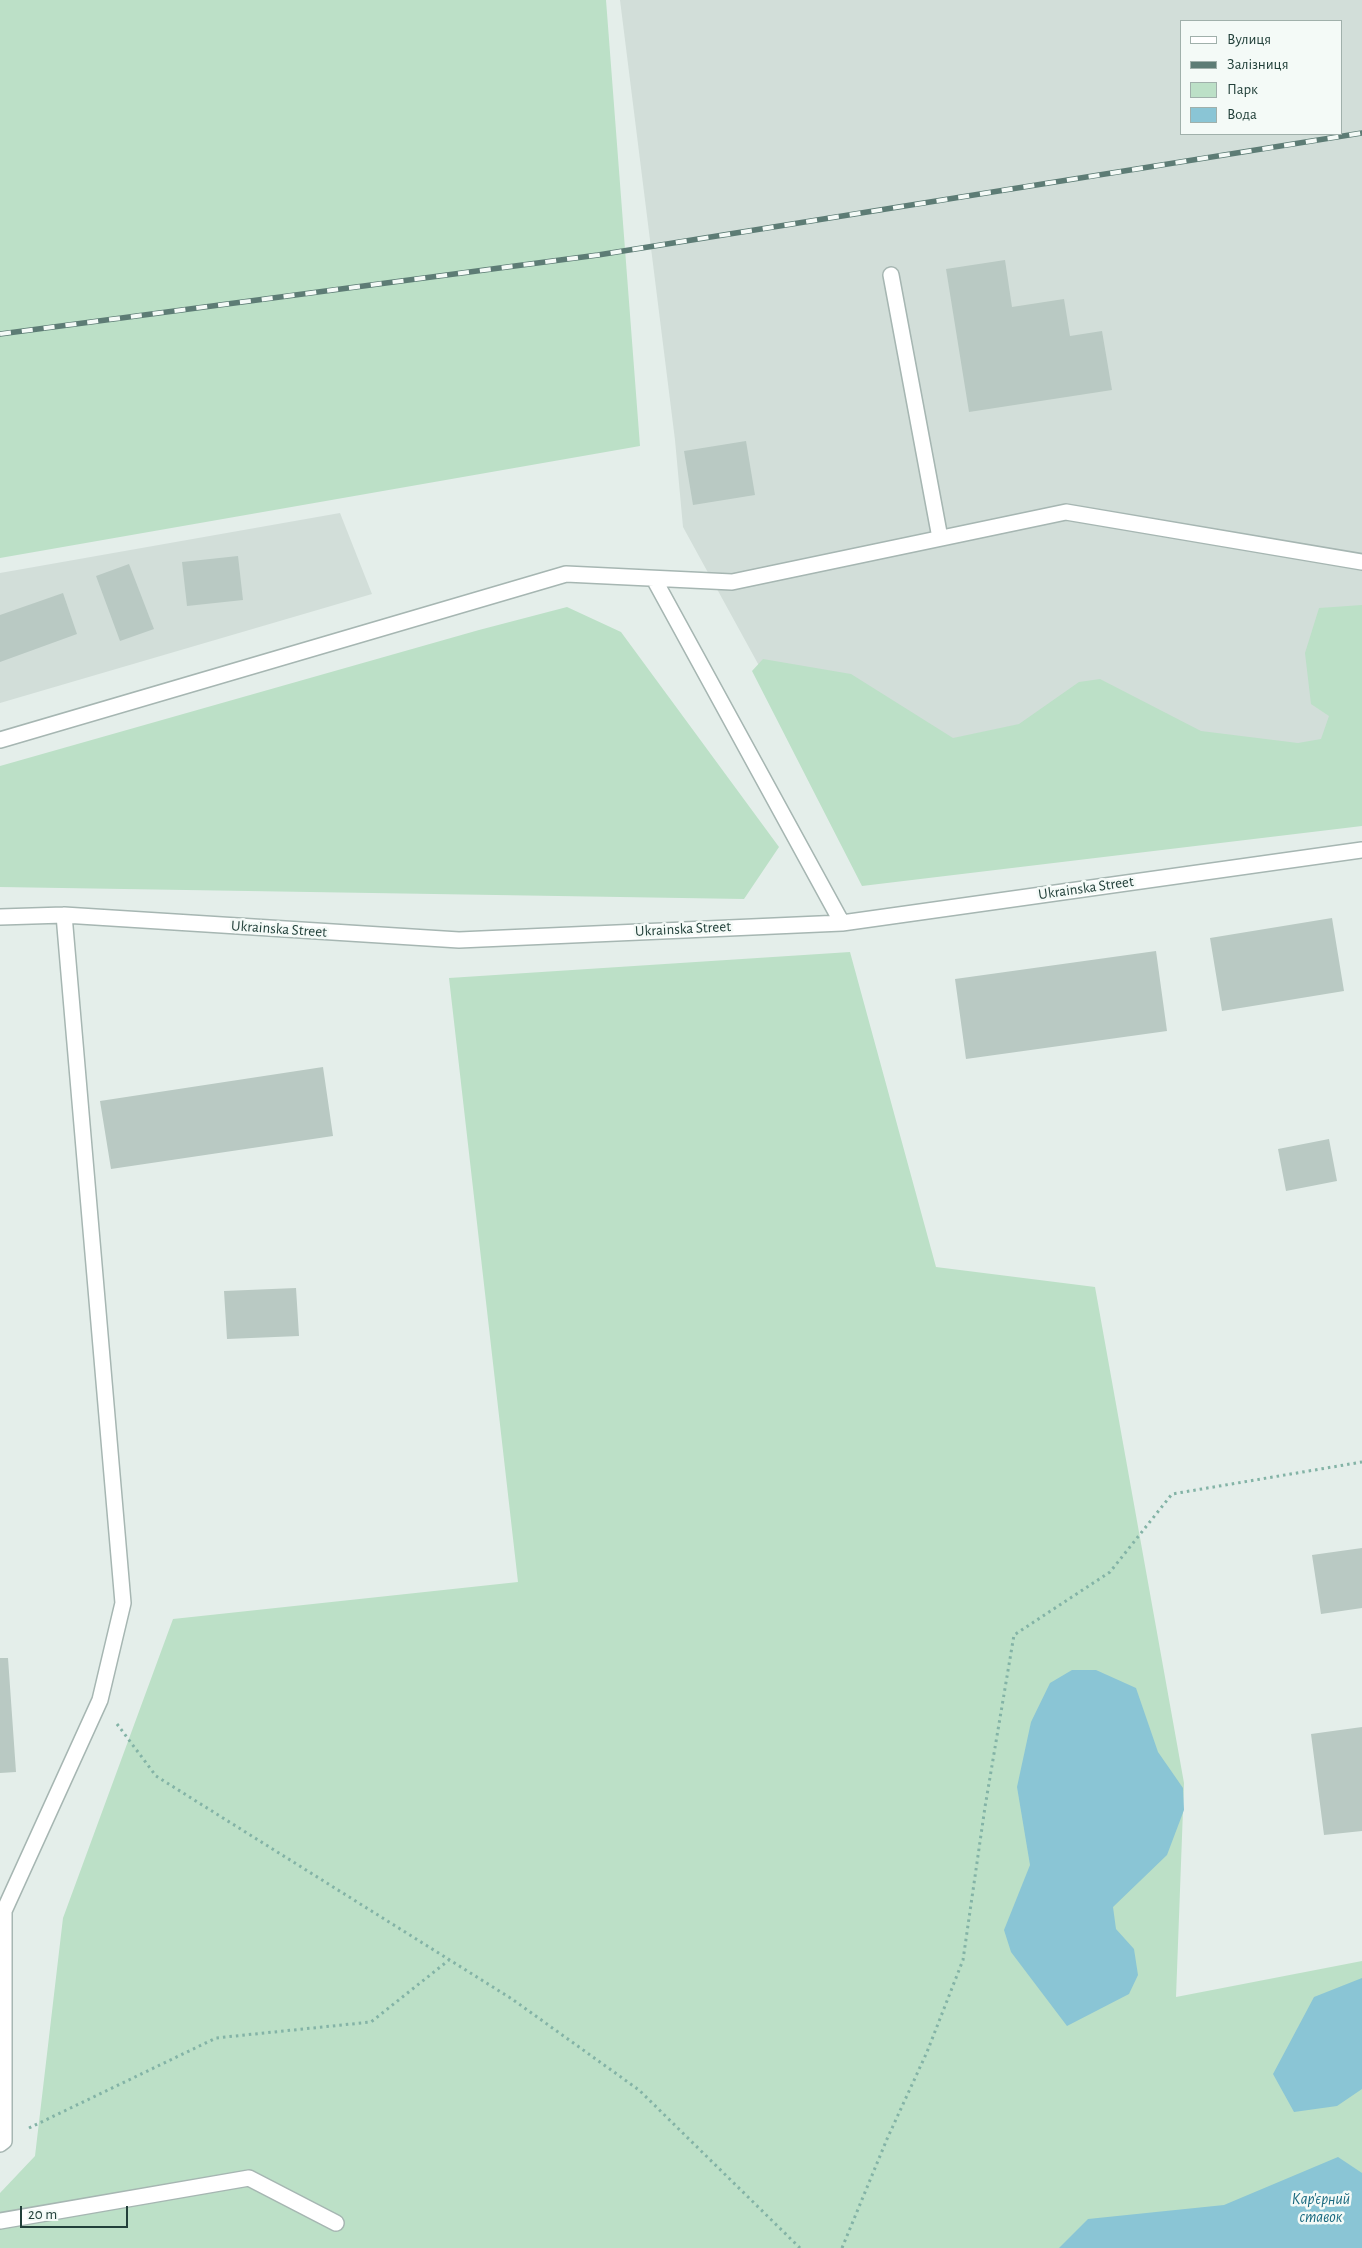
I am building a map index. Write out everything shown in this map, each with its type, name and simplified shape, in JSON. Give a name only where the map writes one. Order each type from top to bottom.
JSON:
[{"type":"street","points":[[891,275],[940,538]]},
{"type":"street","points":[[0,740],[566,574],[732,582],[1066,512],[1362,562]]},
{"type":"street","points":[[654,578],[842,923]]},
{"type":"street","name":"Ukrainska Street","points":[[0,917],[64,915],[460,940],[842,923],[1362,850]]},
{"type":"street","points":[[2,2142],[4,1911],[100,1700],[123,1603],[64,915]]},
{"type":"street","points":[[0,2221],[248,2178],[336,2223]]},
{"type":"path","points":[[842,2248],[887,2139],[927,2052],[963,1960],[985,1807],[1014,1635],[1110,1572],[1172,1494],[1362,1462]]},
{"type":"path","points":[[100,1700],[156,1776],[512,1999],[639,2090],[800,2248]]},
{"type":"path","points":[[2,2142],[216,2038],[371,2022],[449,1960]]},
{"type":"shaded area","points":[[620,0],[1362,0],[1362,800],[871,870],[683,527],[675,440]]},
{"type":"shaded area","points":[[340,513],[372,594],[0,703],[0,573]]},
{"type":"green space","points":[[0,0],[606,0],[640,446],[0,558]]},
{"type":"green space","points":[[1362,605],[1362,826],[862,886],[752,671],[763,659],[851,674],[953,738],[1019,724],[1079,682],[1100,679],[1201,731],[1298,743],[1321,739],[1329,716],[1311,704],[1305,653],[1319,608]]},
{"type":"green space","points":[[567,607],[621,632],[779,847],[744,899],[0,887],[0,766],[479,630]]},
{"type":"green space","points":[[850,952],[936,1267],[1095,1287],[1184,1783],[1176,1997],[1362,1961],[1362,2248],[0,2248],[0,2193],[35,2156],[63,1918],[173,1619],[518,1582],[449,978]]},
{"type":"water","points":[[1072,1670],[1096,1670],[1136,1688],[1158,1752],[1183,1788],[1184,1810],[1167,1855],[1113,1907],[1116,1929],[1134,1949],[1138,1975],[1129,1994],[1067,2026],[1011,1952],[1004,1930],[1030,1865],[1017,1787],[1031,1722],[1050,1683]]},
{"type":"water","points":[[1362,1978],[1362,2089],[1337,2106],[1294,2112],[1273,2074],[1314,1997]]},
{"type":"water","name":"Кар'єрний ставок","points":[[1338,2157],[1362,2173],[1362,2248],[1059,2248],[1088,2219],[1224,2205]]},
{"type":"building","points":[[1005,260],[1012,307],[1064,299],[1070,336],[1102,331],[1112,390],[969,412],[946,269]]},
{"type":"building","points":[[746,441],[755,495],[693,505],[684,451]]},
{"type":"building","points":[[238,556],[243,600],[187,606],[182,562]]},
{"type":"building","points":[[129,564],[154,629],[120,641],[96,576]]},
{"type":"building","points":[[63,593],[77,634],[0,662],[0,615]]},
{"type":"building","points":[[1332,918],[1344,991],[1222,1011],[1210,938]]},
{"type":"building","points":[[1156,951],[1167,1031],[966,1059],[955,979]]},
{"type":"building","points":[[323,1067],[333,1136],[111,1169],[100,1101]]},
{"type":"building","points":[[1329,1139],[1337,1181],[1286,1191],[1278,1149]]},
{"type":"building","points":[[296,1288],[299,1336],[227,1339],[224,1291]]},
{"type":"building","points":[[1362,1548],[1362,1608],[1321,1614],[1312,1555]]},
{"type":"building","points":[[0,1658],[8,1658],[16,1772],[0,1773]]},
{"type":"building","points":[[1362,1727],[1362,1831],[1324,1835],[1311,1734]]},
{"type":"railway","points":[[0,334],[598,255],[1362,133]]}]
